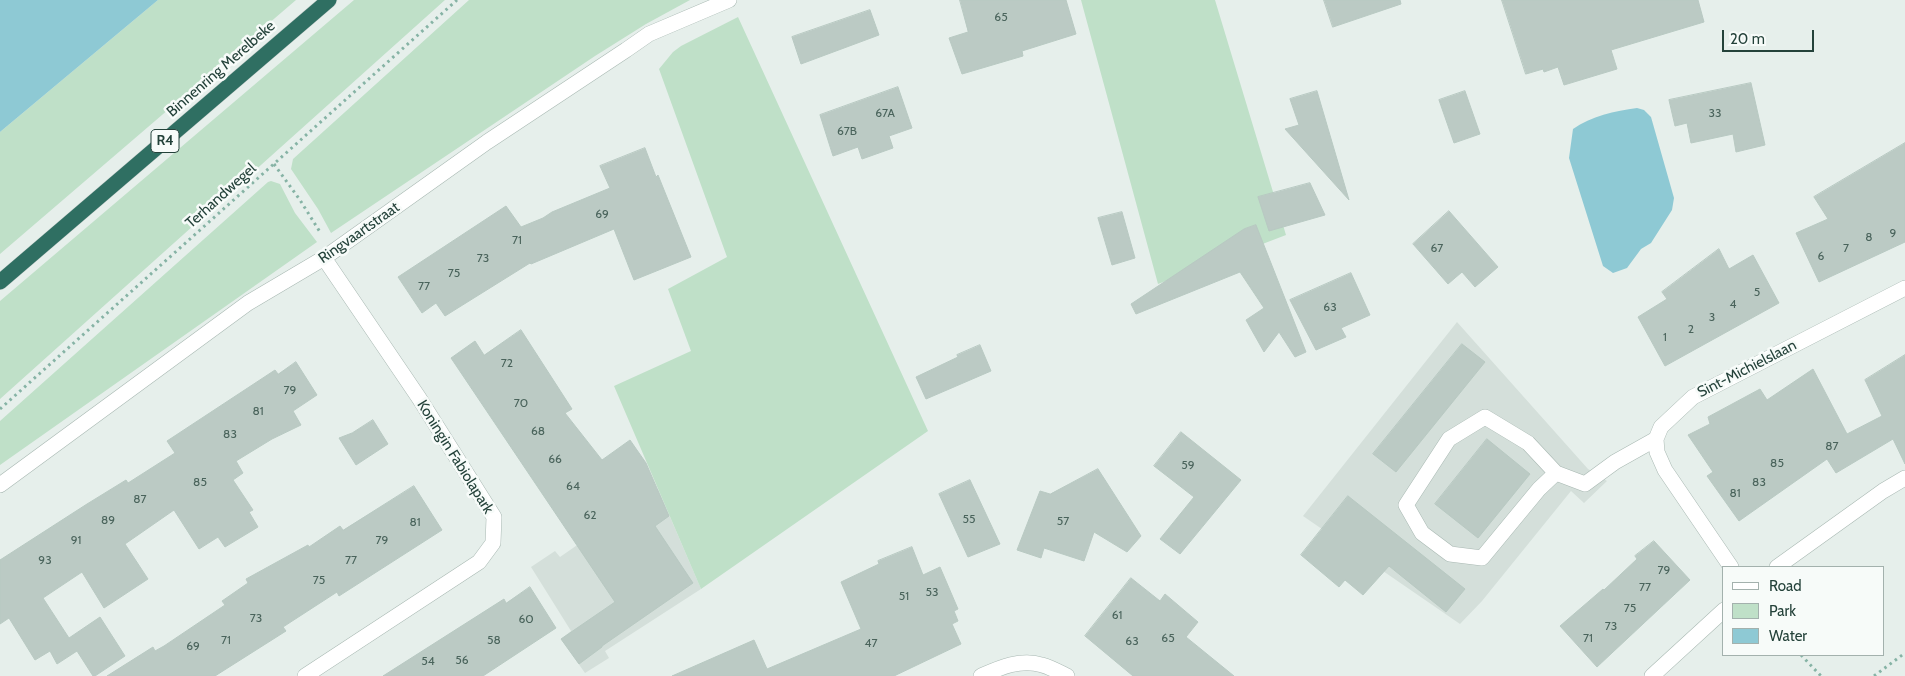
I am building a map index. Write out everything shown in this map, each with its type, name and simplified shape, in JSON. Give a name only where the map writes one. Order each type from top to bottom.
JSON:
[{"type":"highway","name":"Binnenring Merelbeke","points":[[0,282],[329,0]]},
{"type":"street","name":"Ringvaartstraat","points":[[0,485],[248,302],[324,258],[487,142],[649,34],[729,0]]},
{"type":"street","name":"Koningin Fabiolapark","points":[[305,676],[472,567],[479,562],[493,543],[494,516],[419,398],[324,258]]},
{"type":"street","name":"Sint-Michielslaan","points":[[1656,439],[1661,427],[1694,397],[1905,288]]},
{"type":"street","points":[[1556,473],[1539,489],[1482,558],[1450,554],[1422,533],[1406,505],[1449,439],[1485,417],[1528,443],[1556,473],[1584,484],[1615,462],[1656,439],[1657,452],[1665,470],[1730,566]]},
{"type":"street","points":[[1778,566],[1883,491],[1905,478]]},
{"type":"street","points":[[1652,676],[1722,612]]},
{"type":"street","points":[[981,676],[1009,665],[1032,663],[1042,665],[1067,676]]},
{"type":"path","name":"Terhandwegel","points":[[0,409],[457,0]]},
{"type":"path","points":[[274,164],[300,200],[323,237],[324,258]]},
{"type":"path","points":[[1874,676],[1905,653]]},
{"type":"path","points":[[1802,656],[1821,676]]},
{"type":"shaded area","points":[[1457,322],[1588,469],[1607,481],[1584,503],[1571,491],[1482,601],[1460,624],[1303,516]]},
{"type":"shaded area","points":[[658,489],[701,589],[605,651],[609,658],[585,673],[561,639],[571,631],[531,567],[555,551],[560,557]]},
{"type":"green space","points":[[158,0],[296,0],[0,254],[0,132]]},
{"type":"green space","points":[[354,0],[445,0],[0,399],[0,301]]},
{"type":"green space","points":[[469,0],[690,0],[646,24],[595,56],[331,233],[318,209],[291,169],[293,159]]},
{"type":"green space","points":[[1081,0],[1215,0],[1286,235],[1158,284]]},
{"type":"green space","points":[[738,17],[928,431],[701,589],[614,386],[691,351],[668,289],[727,257],[659,69],[673,52],[681,46]]},
{"type":"green space","points":[[271,181],[280,184],[295,213],[317,242],[0,465],[0,421]]},
{"type":"water","points":[[0,0],[158,0],[0,132]]},
{"type":"water","points":[[1637,108],[1644,110],[1651,117],[1674,198],[1672,210],[1651,243],[1641,249],[1627,268],[1613,273],[1603,266],[1569,158],[1573,129],[1580,124],[1604,115]]},
{"type":"building","points":[[960,0],[1066,0],[1076,34],[1022,51],[1023,56],[962,74],[949,38],[968,32]]},
{"type":"building","points":[[1324,0],[1400,0],[1401,4],[1333,27]]},
{"type":"building","points":[[1502,0],[1698,0],[1704,22],[1611,50],[1617,69],[1564,85],[1558,67],[1544,72],[1543,69],[1526,74]]},
{"type":"building","points":[[870,10],[879,35],[801,64],[792,37]]},
{"type":"building","points":[[1751,83],[1765,145],[1736,152],[1733,134],[1691,143],[1687,123],[1675,126],[1669,100]]},
{"type":"building","points":[[898,87],[912,128],[889,136],[893,148],[862,159],[858,147],[833,156],[820,115]]},
{"type":"building","points":[[1317,91],[1349,200],[1285,129],[1299,125],[1290,99]]},
{"type":"building","points":[[1465,91],[1480,134],[1454,143],[1439,100]]},
{"type":"building","points":[[1905,143],[1905,242],[1819,282],[1796,233],[1828,219],[1814,197]]},
{"type":"building","points":[[645,148],[691,257],[634,280],[614,229],[530,263],[445,316],[436,303],[422,313],[398,277],[506,206],[521,227],[610,188],[600,166]]},
{"type":"building","points":[[1310,183],[1325,215],[1269,231],[1258,197]]},
{"type":"building","points":[[1449,211],[1498,267],[1475,287],[1462,272],[1448,284],[1413,244]]},
{"type":"building","points":[[1122,212],[1135,258],[1112,265],[1098,218]]},
{"type":"building","points":[[1256,225],[1306,352],[1295,357],[1279,332],[1264,352],[1246,320],[1264,308],[1240,272],[1136,314],[1131,304],[1244,229]]},
{"type":"building","points":[[1719,249],[1729,269],[1753,255],[1779,303],[1665,366],[1638,317],[1667,299],[1662,292]]},
{"type":"building","points":[[1351,273],[1370,315],[1341,328],[1346,337],[1316,350],[1290,300]]},
{"type":"building","points":[[521,330],[572,409],[565,413],[602,460],[630,440],[646,463],[669,516],[655,526],[693,583],[579,664],[561,639],[615,602],[451,358],[475,341],[484,355]]},
{"type":"building","points":[[1462,344],[1485,362],[1396,472],[1373,454]]},
{"type":"building","points":[[980,345],[991,371],[926,399],[916,377]]},
{"type":"building","points":[[1905,355],[1905,464],[1893,439],[1836,473],[1827,459],[1739,521],[1707,476],[1713,472],[1688,435],[1710,424],[1708,417],[1760,389],[1767,400],[1813,369],[1847,434],[1882,416],[1865,380]]},
{"type":"building","points":[[296,362],[317,395],[293,411],[301,425],[272,439],[236,461],[243,473],[233,480],[253,510],[249,512],[258,527],[225,547],[218,537],[199,549],[174,510],[125,544],[148,579],[104,608],[82,572],[43,598],[69,638],[100,617],[125,656],[95,676],[93,676],[77,651],[57,664],[50,651],[35,660],[9,618],[0,624],[0,560],[126,480],[128,483],[175,453],[167,441],[275,370],[278,374]]},
{"type":"building","points":[[373,420],[388,444],[356,465],[339,438],[352,433]]},
{"type":"building","points":[[1181,432],[1241,480],[1180,554],[1160,539],[1194,497],[1154,466]]},
{"type":"building","points":[[1487,439],[1530,474],[1478,538],[1435,504]]},
{"type":"building","points":[[1098,469],[1141,536],[1127,552],[1094,532],[1084,561],[1044,548],[1041,558],[1017,550],[1040,491],[1050,494]]},
{"type":"building","points":[[970,480],[1000,544],[968,557],[939,494]]},
{"type":"building","points":[[414,486],[442,530],[339,596],[337,592],[283,627],[286,631],[215,676],[107,676],[153,647],[155,651],[164,646],[225,605],[222,601],[248,583],[246,579],[308,545],[309,547],[340,526],[343,530]]},
{"type":"building","points":[[1348,496],[1465,589],[1446,612],[1389,566],[1363,595],[1345,580],[1339,587],[1301,555]]},
{"type":"building","points":[[1654,541],[1690,580],[1597,667],[1560,626],[1604,590],[1637,559],[1635,556]]},
{"type":"building","points":[[912,547],[923,575],[940,567],[958,609],[954,611],[958,621],[952,624],[961,644],[894,676],[672,676],[754,640],[767,669],[861,629],[841,582],[879,564],[878,561]]},
{"type":"building","points":[[1131,578],[1160,601],[1165,594],[1198,622],[1186,637],[1234,676],[1133,676],[1085,636]]},
{"type":"building","points":[[530,587],[556,628],[483,676],[383,676],[504,599],[506,603]]}]
